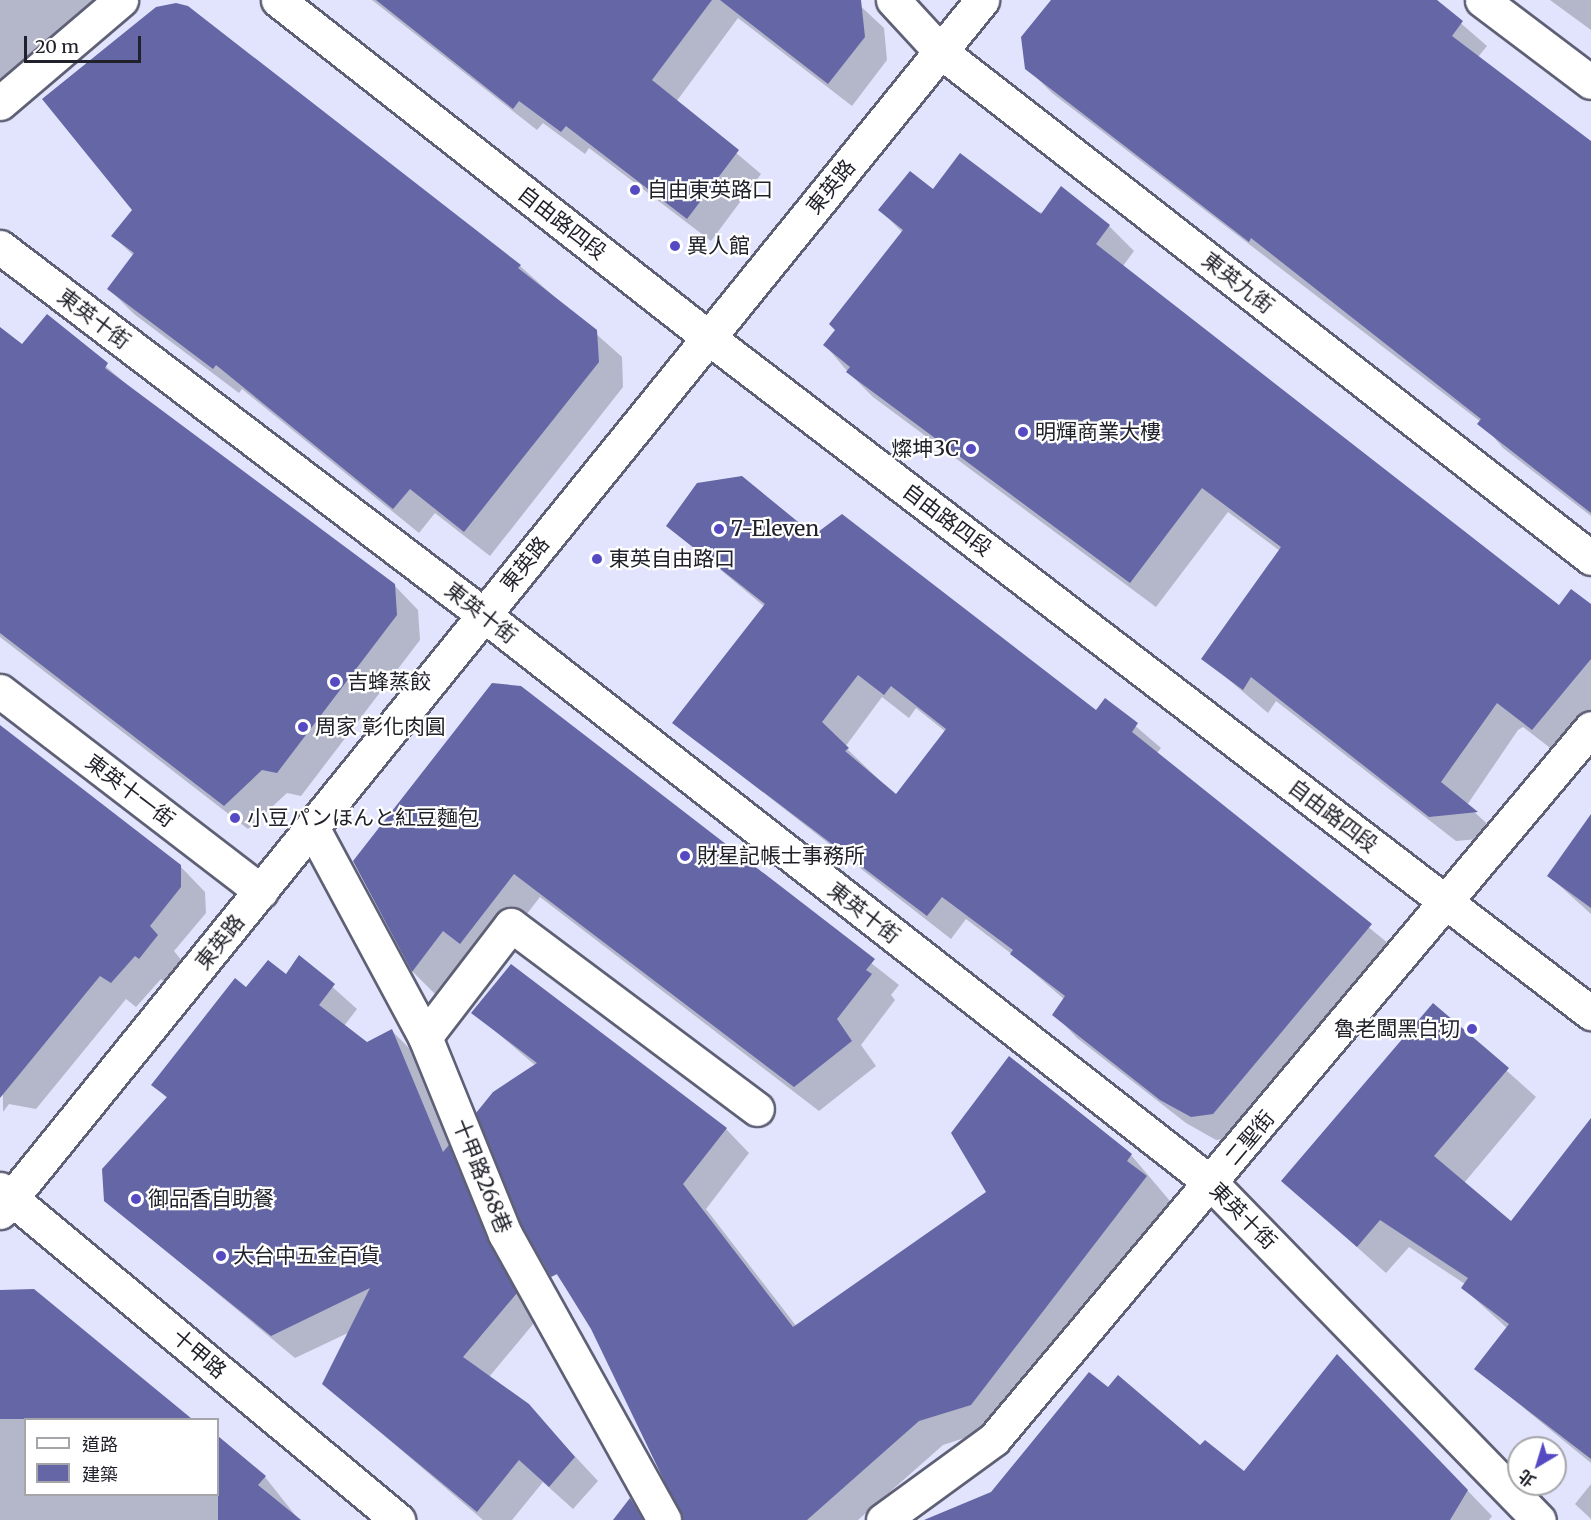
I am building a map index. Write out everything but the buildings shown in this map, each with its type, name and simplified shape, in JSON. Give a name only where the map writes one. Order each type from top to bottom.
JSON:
[{"type":"street","points":[[0,103],[121,0]]},
{"type":"street","name":"自由路四段","points":[[278,0],[709,338],[1591,1014]]},
{"type":"street","name":"東英九街","points":[[893,0],[940,51],[1591,558]]},
{"type":"street","name":"東英路","points":[[4,1200],[261,891],[982,0]]},
{"type":"street","points":[[1482,0],[1591,82]]},
{"type":"street","name":"東英十街","points":[[0,247],[484,615],[1211,1183],[1539,1520]]},
{"type":"street","name":"東英十一街","points":[[0,691],[261,891]]},
{"type":"street","name":"二聖街","points":[[883,1520],[994,1439],[1448,904],[1591,728]]},
{"type":"street","name":"十甲路268巷","points":[[312,828],[425,1037],[505,1234],[664,1520]]},
{"type":"street","points":[[425,1037],[511,925],[757,1109]]},
{"type":"street","name":"十甲路","points":[[4,1200],[398,1520]]},
{"type":"place","name":"自由東英路口","points":[[635,190]]},
{"type":"place","name":"異人館","points":[[675,246]]},
{"type":"place","name":"明輝商業大樓","points":[[1023,432]]},
{"type":"place","name":"燦坤3C","points":[[971,449]]},
{"type":"place","name":"7-Eleven","points":[[719,529]]},
{"type":"place","name":"東英自由路口","points":[[597,559]]},
{"type":"place","name":"吉蜂蒸餃","points":[[335,682]]},
{"type":"place","name":"周家 彰化肉圓","points":[[303,727]]},
{"type":"place","name":"小豆パンほんと紅豆麵包","points":[[235,818]]},
{"type":"place","name":"財星記帳士事務所","points":[[685,856]]},
{"type":"place","name":"魯老闆黑白切","points":[[1472,1029]]},
{"type":"place","name":"御品香自助餐","points":[[136,1199]]},
{"type":"place","name":"大台中五金百貨","points":[[221,1256]]}]
